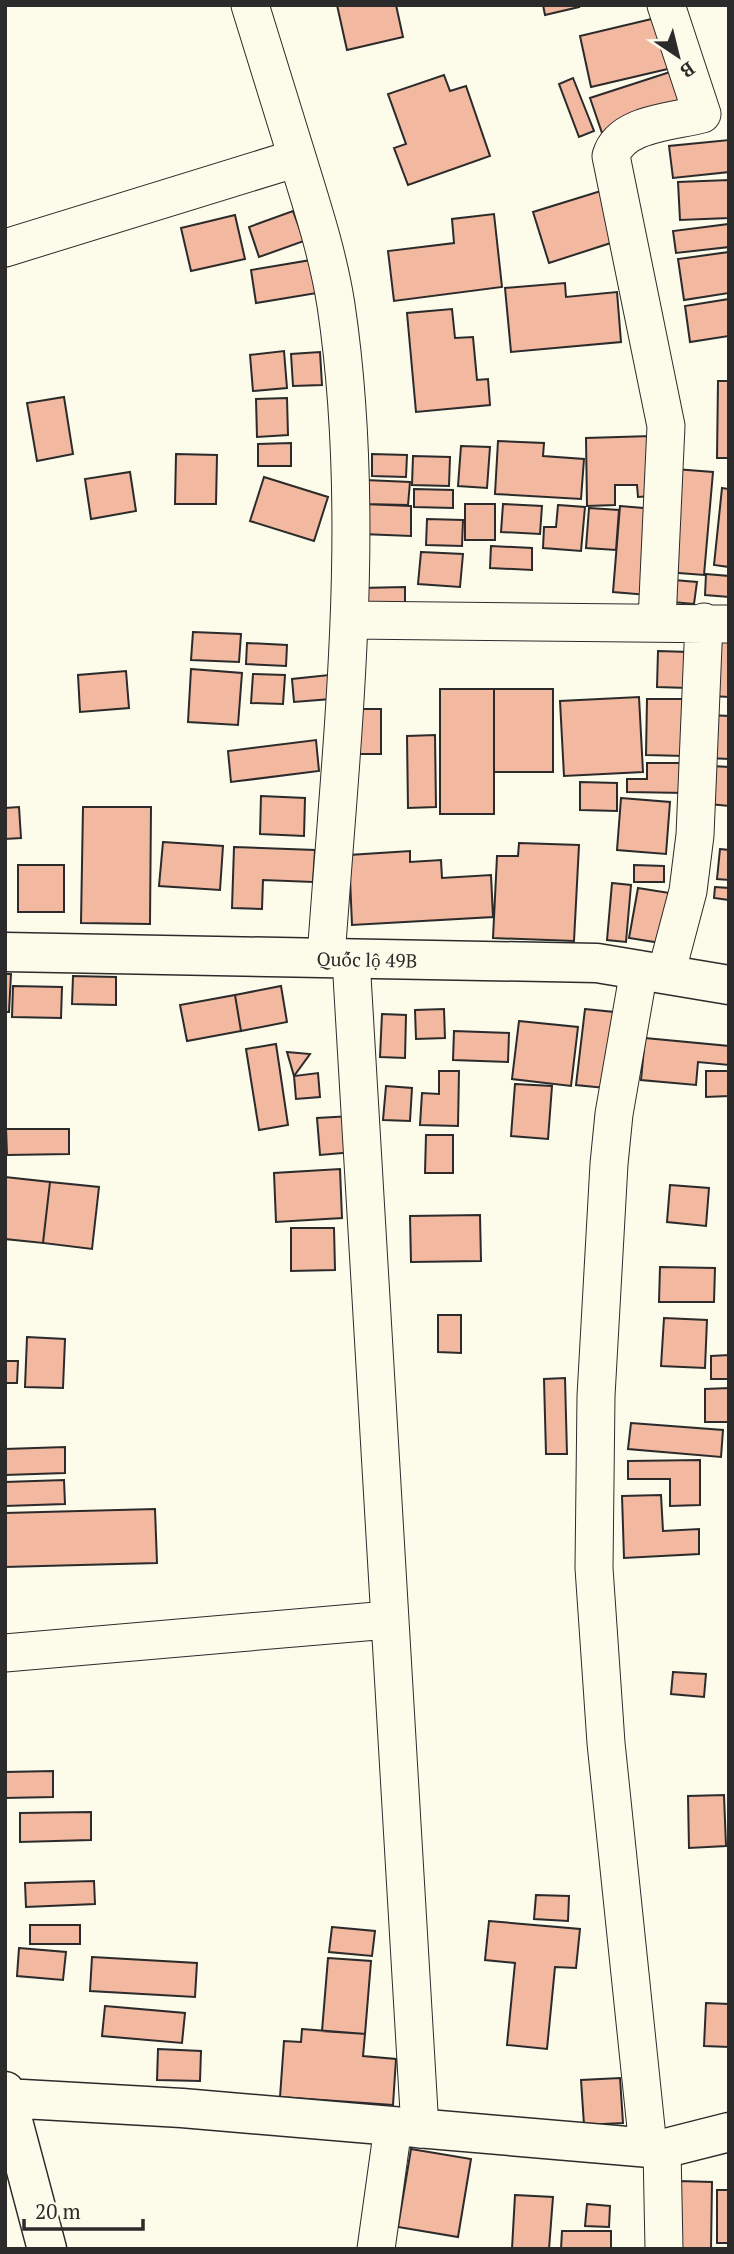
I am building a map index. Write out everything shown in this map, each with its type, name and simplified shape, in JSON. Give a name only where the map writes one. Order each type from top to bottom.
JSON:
[{"type":"street","points":[[250,5],[321,235],[339,331],[349,471],[349,621],[339,959],[388,1620],[406,2128],[376,2249]]},
{"type":"street","points":[[657,621],[666,426],[611,156],[620,138],[631,132],[715,112],[666,5]]},
{"type":"street","points":[[5,248],[297,158]]},
{"type":"street","points":[[349,621],[716,623],[688,891],[652,972],[614,1114],[596,1396],[594,1567],[606,1743],[655,2148],[664,2249]]},
{"type":"street","name":"Quốc lộ 49B","points":[[5,952],[597,963],[729,985]]},
{"type":"street","points":[[5,1653],[388,1620]]},
{"type":"street","points":[[47,2249],[6,2096],[655,2148],[729,2132]]},
{"type":"building","points":[[337,5],[396,5],[403,37],[347,50]]},
{"type":"building","points":[[543,5],[578,5],[579,7],[545,15]]},
{"type":"building","points":[[660,17],[672,68],[591,87],[580,36]]},
{"type":"building","points":[[673,71],[684,106],[602,133],[590,98]]},
{"type":"building","points":[[444,75],[450,91],[466,86],[490,156],[408,185],[394,148],[406,144],[388,94]]},
{"type":"building","points":[[573,78],[594,131],[579,137],[559,84]]},
{"type":"building","points":[[729,140],[729,172],[673,178],[669,146]]},
{"type":"building","points":[[729,180],[729,218],[680,220],[678,182]]},
{"type":"building","points":[[604,190],[620,240],[549,263],[533,212]]},
{"type":"building","points":[[293,211],[304,241],[259,257],[249,227]]},
{"type":"building","points":[[494,214],[502,287],[394,301],[388,251],[454,243],[452,219]]},
{"type":"building","points":[[235,215],[245,259],[191,271],[181,228]]},
{"type":"building","points":[[729,224],[729,247],[676,253],[673,231]]},
{"type":"building","points":[[729,252],[729,293],[684,300],[678,259]]},
{"type":"building","points":[[311,260],[317,293],[256,303],[251,270]]},
{"type":"building","points":[[565,283],[566,297],[617,292],[621,342],[511,352],[505,288]]},
{"type":"building","points":[[729,299],[729,336],[690,342],[685,306]]},
{"type":"building","points":[[452,309],[455,338],[473,337],[477,380],[488,379],[490,405],[416,412],[407,313]]},
{"type":"building","points":[[284,351],[287,388],[253,391],[250,355]]},
{"type":"building","points":[[320,352],[322,385],[293,386],[291,354]]},
{"type":"building","points":[[718,381],[729,381],[729,458],[717,458]]},
{"type":"building","points":[[64,397],[73,454],[37,461],[27,403]]},
{"type":"building","points":[[287,398],[288,435],[257,437],[256,399]]},
{"type":"building","points":[[651,436],[652,496],[638,497],[637,485],[615,485],[615,505],[587,506],[586,438]]},
{"type":"building","points":[[498,441],[544,443],[543,456],[584,459],[581,499],[495,494]]},
{"type":"building","points":[[291,443],[291,466],[258,466],[258,444]]},
{"type":"building","points":[[461,446],[490,447],[487,488],[458,486]]},
{"type":"building","points":[[176,454],[217,455],[216,504],[175,504]]},
{"type":"building","points":[[372,454],[407,455],[406,477],[372,476]]},
{"type":"building","points":[[413,456],[450,457],[449,486],[412,485]]},
{"type":"building","points":[[675,469],[713,472],[704,575],[666,572]]},
{"type":"building","points":[[130,472],[136,511],[91,519],[85,479]]},
{"type":"building","points":[[264,477],[328,497],[314,541],[250,521]]},
{"type":"building","points":[[365,480],[410,482],[408,505],[364,504]]},
{"type":"building","points":[[722,488],[729,489],[729,567],[714,565]]},
{"type":"building","points":[[414,489],[453,490],[453,508],[414,507]]},
{"type":"building","points":[[363,504],[411,506],[411,536],[362,534]]},
{"type":"building","points":[[465,504],[495,504],[495,540],[465,540]]},
{"type":"building","points":[[503,504],[542,506],[540,534],[501,532]]},
{"type":"building","points":[[558,505],[585,507],[581,551],[543,548],[544,527],[556,527]]},
{"type":"building","points":[[620,506],[655,509],[648,595],[613,592]]},
{"type":"building","points":[[589,508],[619,510],[616,550],[586,548]]},
{"type":"building","points":[[427,519],[463,520],[462,546],[426,545]]},
{"type":"building","points":[[491,546],[532,548],[532,570],[490,568]]},
{"type":"building","points":[[421,552],[463,554],[460,587],[418,584]]},
{"type":"building","points":[[706,574],[729,576],[729,597],[705,595]]},
{"type":"building","points":[[674,580],[697,582],[694,604],[672,602]]},
{"type":"building","points":[[405,587],[405,612],[360,612],[360,588]]},
{"type":"building","points":[[193,632],[241,634],[239,662],[191,660]]},
{"type":"building","points":[[716,639],[729,639],[729,697],[712,696]]},
{"type":"building","points":[[247,643],[287,645],[286,666],[246,664]]},
{"type":"building","points":[[658,651],[689,652],[688,688],[657,687]]},
{"type":"building","points":[[191,669],[242,673],[238,725],[188,722]]},
{"type":"building","points":[[126,671],[129,708],[80,712],[78,675]]},
{"type":"building","points":[[253,674],[285,675],[283,704],[251,703]]},
{"type":"building","points":[[329,675],[331,699],[294,702],[292,679]]},
{"type":"building","points":[[440,689],[494,689],[494,814],[440,814]]},
{"type":"building","points":[[494,689],[553,689],[553,772],[494,772]]},
{"type":"building","points":[[639,697],[643,772],[564,776],[560,701]]},
{"type":"building","points":[[647,699],[687,699],[685,756],[646,755]]},
{"type":"building","points":[[352,709],[381,709],[381,754],[352,754]]},
{"type":"building","points":[[709,715],[729,716],[729,759],[708,758]]},
{"type":"building","points":[[435,735],[436,807],[408,808],[407,736]]},
{"type":"building","points":[[316,740],[319,771],[231,782],[228,751]]},
{"type":"building","points":[[647,763],[686,763],[686,793],[627,792],[627,779],[647,779]]},
{"type":"building","points":[[712,766],[729,767],[729,806],[709,804]]},
{"type":"building","points":[[580,782],[617,783],[617,811],[580,810]]},
{"type":"building","points":[[261,796],[305,798],[304,836],[260,834]]},
{"type":"building","points":[[621,798],[670,802],[666,854],[617,850]]},
{"type":"building","points":[[19,807],[21,838],[5,839],[5,808]]},
{"type":"building","points":[[83,807],[151,807],[150,924],[81,923]]},
{"type":"building","points":[[163,842],[223,846],[220,890],[159,886]]},
{"type":"building","points":[[519,843],[579,845],[574,941],[493,938],[497,856],[518,856]]},
{"type":"building","points":[[234,847],[315,850],[313,882],[263,880],[262,909],[232,908]]},
{"type":"building","points":[[720,849],[729,850],[729,880],[717,879]]},
{"type":"building","points":[[410,851],[410,862],[441,860],[442,878],[491,875],[493,917],[352,925],[349,855]]},
{"type":"building","points":[[18,865],[64,865],[64,912],[18,912]]},
{"type":"building","points":[[634,865],[664,866],[664,882],[634,882]]},
{"type":"building","points":[[612,883],[631,885],[626,942],[607,940]]},
{"type":"building","points":[[715,887],[729,888],[729,900],[714,898]]},
{"type":"building","points":[[638,888],[676,894],[667,944],[629,938]]},
{"type":"building","points":[[5,974],[11,974],[9,1012],[5,1012]]},
{"type":"building","points":[[73,976],[116,977],[116,1005],[72,1004]]},
{"type":"building","points":[[13,986],[62,987],[61,1018],[12,1017]]},
{"type":"building","points":[[281,986],[287,1022],[241,1031],[235,995]]},
{"type":"building","points":[[235,995],[241,1031],[187,1041],[180,1005]]},
{"type":"building","points":[[444,1009],[445,1038],[416,1039],[415,1010]]},
{"type":"building","points":[[585,1009],[614,1012],[605,1088],[576,1085]]},
{"type":"building","points":[[382,1014],[406,1015],[405,1058],[380,1057]]},
{"type":"building","points":[[519,1021],[578,1027],[571,1086],[512,1079]]},
{"type":"building","points":[[454,1031],[509,1033],[508,1062],[453,1060]]},
{"type":"building","points":[[645,1038],[729,1046],[729,1065],[698,1062],[696,1085],[641,1080]]},
{"type":"building","points":[[276,1044],[288,1125],[259,1130],[246,1049]]},
{"type":"building","points":[[287,1052],[310,1054],[294,1076]]},
{"type":"building","points":[[439,1071],[459,1071],[458,1126],[420,1125],[422,1093],[439,1094]]},
{"type":"building","points":[[706,1071],[729,1071],[729,1096],[706,1097]]},
{"type":"building","points":[[318,1073],[320,1097],[296,1099],[294,1076]]},
{"type":"building","points":[[515,1084],[552,1086],[548,1139],[511,1136]]},
{"type":"building","points":[[386,1086],[412,1088],[410,1121],[383,1120]]},
{"type":"building","points":[[352,1116],[354,1152],[320,1155],[317,1118]]},
{"type":"building","points":[[6,1129],[69,1129],[69,1154],[7,1155]]},
{"type":"building","points":[[426,1135],[453,1135],[453,1173],[425,1173]]},
{"type":"building","points":[[340,1169],[342,1218],[276,1222],[274,1173]]},
{"type":"building","points":[[5,1177],[50,1182],[43,1243],[5,1239]]},
{"type":"building","points":[[50,1182],[99,1187],[92,1249],[43,1243]]},
{"type":"building","points":[[670,1185],[709,1188],[706,1226],[667,1222]]},
{"type":"building","points":[[480,1215],[481,1261],[411,1262],[410,1216]]},
{"type":"building","points":[[291,1228],[334,1228],[335,1270],[291,1271]]},
{"type":"building","points":[[660,1267],[715,1268],[714,1302],[659,1302]]},
{"type":"building","points":[[438,1315],[461,1315],[461,1353],[438,1352]]},
{"type":"building","points":[[664,1318],[707,1320],[705,1368],[661,1366]]},
{"type":"building","points":[[27,1337],[65,1339],[63,1388],[25,1387]]},
{"type":"building","points":[[729,1355],[729,1379],[711,1379],[711,1356]]},
{"type":"building","points":[[5,1361],[18,1361],[17,1383],[5,1383]]},
{"type":"building","points":[[565,1378],[567,1454],[546,1454],[544,1379]]},
{"type":"building","points":[[729,1388],[729,1422],[705,1422],[705,1389]]},
{"type":"building","points":[[631,1423],[723,1430],[721,1457],[628,1449]]},
{"type":"building","points":[[65,1447],[65,1473],[5,1475],[5,1449]]},
{"type":"building","points":[[700,1460],[700,1505],[670,1506],[670,1479],[628,1479],[628,1461]]},
{"type":"building","points":[[64,1480],[65,1504],[5,1506],[5,1482]]},
{"type":"building","points":[[661,1495],[663,1531],[699,1529],[699,1554],[624,1558],[622,1496]]},
{"type":"building","points":[[155,1509],[157,1563],[5,1567],[5,1513]]},
{"type":"building","points":[[673,1672],[706,1674],[704,1697],[671,1694]]},
{"type":"building","points":[[53,1771],[53,1797],[5,1798],[5,1772]]},
{"type":"building","points":[[724,1795],[726,1846],[689,1848],[688,1796]]},
{"type":"building","points":[[91,1812],[91,1840],[20,1842],[20,1813]]},
{"type":"building","points":[[94,1881],[95,1904],[26,1907],[25,1883]]},
{"type":"building","points":[[536,1895],[569,1896],[568,1921],[534,1919]]},
{"type":"building","points":[[489,1921],[580,1929],[576,1968],[555,1967],[547,2049],[507,2045],[515,1963],[485,1960]]},
{"type":"building","points":[[30,1925],[80,1925],[80,1944],[30,1944]]},
{"type":"building","points":[[332,1927],[375,1931],[372,1956],[329,1952]]},
{"type":"building","points":[[19,1948],[66,1952],[63,1980],[17,1976]]},
{"type":"building","points":[[92,1957],[197,1963],[195,1997],[90,1991]]},
{"type":"building","points":[[328,1958],[371,1961],[365,2034],[322,2031]]},
{"type":"building","points":[[706,2003],[729,2004],[729,2047],[704,2046]]},
{"type":"building","points":[[105,2006],[185,2013],[182,2043],[102,2036]]},
{"type":"building","points":[[302,2029],[365,2034],[363,2056],[396,2059],[393,2105],[280,2097],[284,2041],[301,2042]]},
{"type":"building","points":[[158,2049],[201,2051],[200,2081],[157,2080]]},
{"type":"building","points":[[620,2078],[623,2123],[584,2125],[581,2080]]},
{"type":"building","points":[[411,2149],[471,2159],[458,2237],[398,2227]]},
{"type":"building","points":[[678,2181],[712,2182],[711,2249],[677,2249]]},
{"type":"building","points":[[717,2190],[729,2190],[729,2243],[717,2243]]},
{"type":"building","points":[[515,2195],[553,2197],[549,2249],[512,2249]]},
{"type":"building","points":[[587,2204],[610,2206],[609,2227],[585,2226]]},
{"type":"building","points":[[562,2231],[611,2231],[611,2249],[561,2249]]}]
